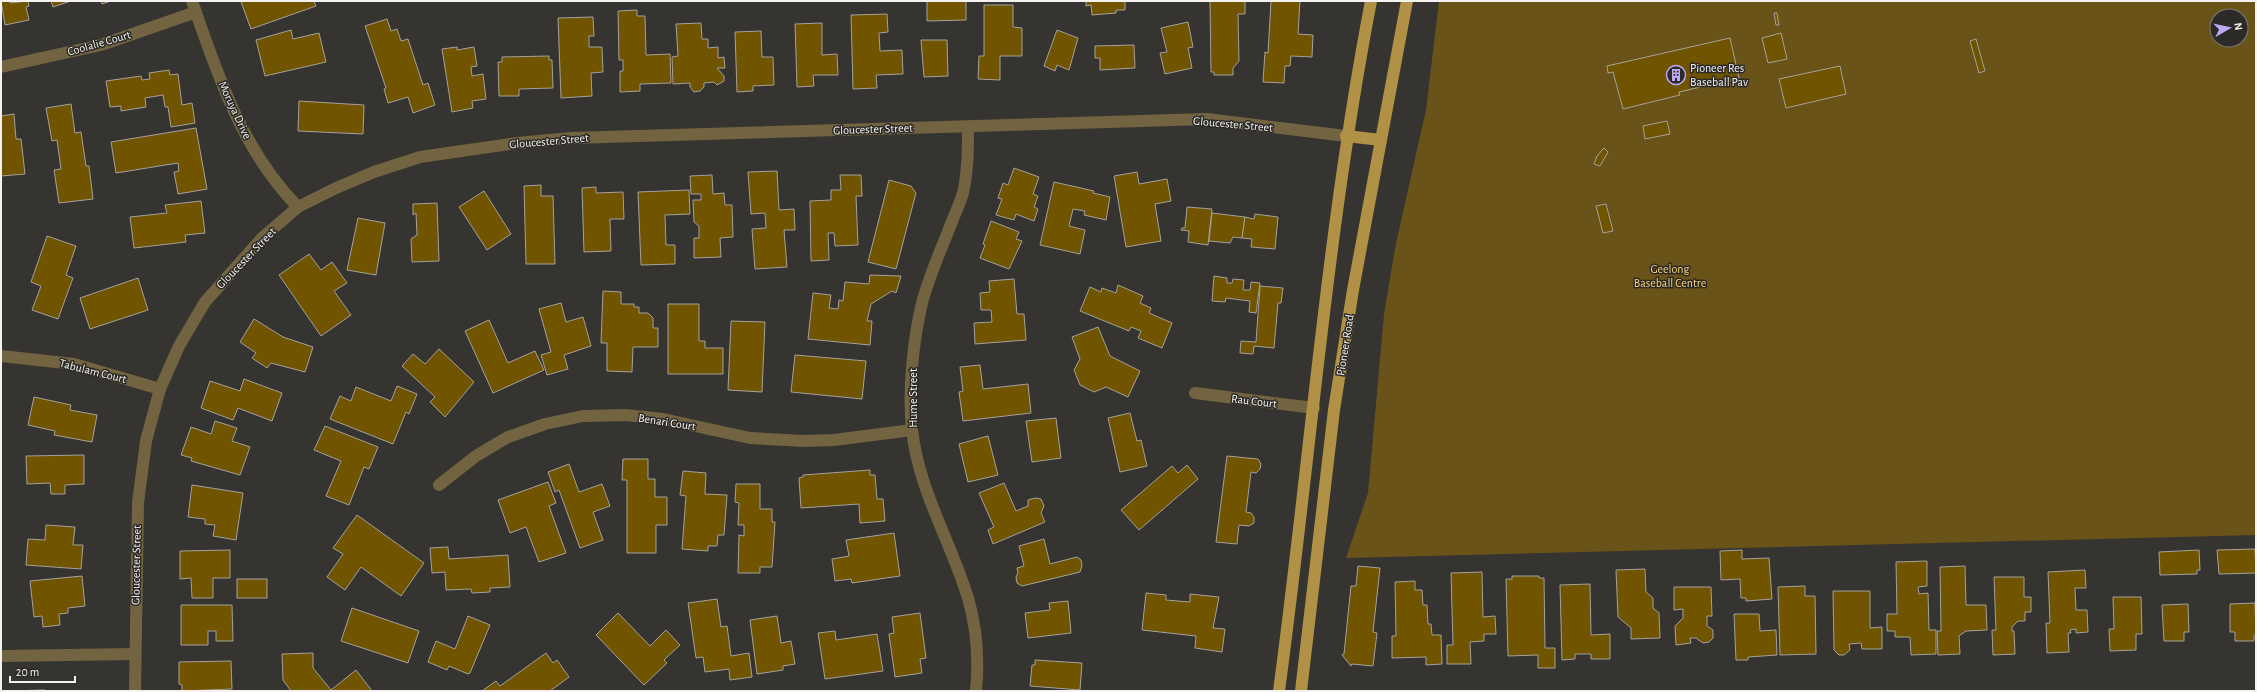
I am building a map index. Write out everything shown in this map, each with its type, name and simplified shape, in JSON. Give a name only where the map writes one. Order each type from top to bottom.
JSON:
[{"type":"main road","name":"Pioneer Road","points":[[1279,691],[1346,136],[1370,1]]},
{"type":"main road","name":"Pioneer Road","points":[[1301,691],[1334,410],[1381,140],[1408,1]]},
{"type":"main road","points":[[1346,136],[1381,140]]},
{"type":"main road","points":[[1314,408],[1334,410]]},
{"type":"street","name":"Coolalie Court","points":[[1,67],[101,45],[194,7]]},
{"type":"street","name":"Moruya Drive","points":[[194,7],[239,123],[279,188],[298,208]]},
{"type":"street","name":"Gloucester Street","points":[[135,691],[138,503],[146,441],[160,389],[179,346],[204,302],[262,238],[298,208],[374,172],[420,157],[517,143],[572,138],[1207,119],[1346,136]]},
{"type":"street","name":"Hume Street","points":[[968,127],[967,168],[963,194],[934,268],[922,304],[912,376],[912,430],[922,474],[938,523],[968,598],[974,625],[978,660],[976,691]]},
{"type":"street","name":"Tabulam Court","points":[[1,356],[74,364],[160,389]]},
{"type":"street","name":"Rau Court","points":[[1195,393],[1314,408]]},
{"type":"street","name":"Benari Court","points":[[439,485],[476,456],[508,437],[545,424],[583,416],[626,415],[663,419],[750,438],[834,440],[912,430]]},
{"type":"street","points":[[1,656],[135,654]]},
{"type":"green space","name":"Geelong Baseball Centre","points":[[1439,1],[2256,1],[2256,535],[1346,558],[1368,493],[1384,314],[1396,243],[1426,110]]},
{"type":"building","points":[[1,1],[10,1],[10,3],[28,1],[29,6],[26,7],[29,20],[5,25]]},
{"type":"building","points":[[51,1],[71,1],[53,7]]},
{"type":"building","points":[[101,1],[111,1],[102,4]]},
{"type":"building","points":[[314,1],[316,6],[251,29],[241,2]]},
{"type":"building","points":[[927,1],[966,1],[966,20],[927,21]]},
{"type":"building","points":[[1086,1],[1125,1],[1125,10],[1116,10],[1116,13],[1092,15],[1091,5],[1086,6]]},
{"type":"building","points":[[1210,1],[1245,1],[1245,14],[1238,14],[1239,61],[1233,68],[1233,75],[1214,75],[1214,72],[1211,72]]},
{"type":"building","points":[[1271,1],[1300,1],[1298,34],[1313,35],[1312,57],[1291,56],[1290,66],[1285,66],[1284,83],[1263,82],[1265,52],[1268,53]]},
{"type":"building","points":[[984,5],[1013,5],[1013,27],[1022,28],[1022,56],[1000,56],[1000,80],[978,79],[979,56],[984,56]]},
{"type":"building","points":[[637,10],[637,16],[645,16],[646,55],[670,54],[671,83],[640,84],[640,91],[620,92],[620,71],[623,71],[623,60],[619,60],[618,11]]},
{"type":"building","points":[[1774,13],[1777,13],[1779,25],[1776,25]]},
{"type":"building","points":[[887,14],[888,32],[879,33],[880,51],[902,50],[903,74],[876,75],[877,88],[853,89],[851,15]]},
{"type":"building","points":[[593,17],[594,36],[589,36],[589,47],[602,47],[603,72],[591,73],[592,96],[561,98],[558,18]]},
{"type":"building","points":[[387,19],[391,31],[397,29],[401,41],[408,39],[423,85],[428,83],[435,105],[413,113],[408,97],[388,103],[384,89],[386,88],[365,26]]},
{"type":"building","points":[[1188,22],[1193,47],[1188,48],[1192,68],[1165,74],[1160,53],[1167,52],[1161,28]]},
{"type":"building","points":[[701,23],[702,39],[708,39],[708,48],[718,47],[718,58],[724,57],[725,68],[717,68],[724,76],[724,81],[717,85],[714,82],[704,83],[704,87],[700,91],[694,92],[690,87],[690,83],[673,84],[672,57],[678,56],[676,24]]},
{"type":"building","points":[[822,23],[822,55],[837,54],[838,75],[813,75],[814,86],[797,87],[795,24]]},
{"type":"building","points":[[291,30],[293,39],[319,33],[326,62],[265,76],[256,40]]},
{"type":"building","points":[[1057,30],[1078,38],[1069,70],[1057,65],[1055,71],[1044,66]]},
{"type":"building","points":[[761,31],[762,57],[773,57],[774,85],[753,86],[753,91],[737,92],[735,32]]},
{"type":"building","points":[[1781,33],[1787,59],[1768,63],[1762,38]]},
{"type":"building","name":"Pioneer Res Baseball Pav","points":[[1730,38],[1739,78],[1679,92],[1680,95],[1623,109],[1613,72],[1608,73],[1607,66]]},
{"type":"building","points":[[1976,39],[1985,71],[1979,73],[1970,41]]},
{"type":"building","points":[[921,40],[947,40],[948,76],[924,77]]},
{"type":"building","points":[[1134,45],[1135,68],[1100,70],[1100,58],[1095,58],[1095,46]]},
{"type":"building","points":[[457,47],[457,50],[474,47],[477,66],[471,67],[472,76],[483,74],[486,99],[472,101],[473,108],[452,112],[442,49]]},
{"type":"building","points":[[549,56],[549,60],[552,60],[553,88],[519,89],[519,96],[499,96],[498,62],[502,62],[502,57]]},
{"type":"building","points":[[1840,66],[1846,94],[1786,108],[1779,79]]},
{"type":"building","points":[[169,70],[170,75],[178,74],[182,105],[192,103],[195,123],[171,127],[168,107],[165,107],[163,95],[145,98],[146,107],[121,111],[121,106],[110,107],[106,81],[141,76],[142,80],[150,79],[149,73]]},
{"type":"building","points":[[299,101],[364,105],[363,134],[298,131]]},
{"type":"building","points":[[71,104],[75,133],[81,132],[86,166],[89,166],[93,199],[59,203],[54,170],[61,169],[57,140],[52,141],[46,108]]},
{"type":"building","points":[[14,114],[16,139],[21,139],[25,174],[1,176],[1,116]]},
{"type":"building","points":[[1667,121],[1670,134],[1645,139],[1643,126]]},
{"type":"building","points":[[196,128],[207,189],[178,194],[174,172],[179,171],[178,163],[116,173],[111,142]]},
{"type":"building","points":[[1604,148],[1608,152],[1600,166],[1594,164],[1597,156]]},
{"type":"building","points":[[1014,168],[1039,177],[1033,194],[1038,196],[1034,207],[1038,209],[1034,221],[1016,214],[1014,220],[996,215],[1002,199],[998,198],[1003,183],[1008,185]]},
{"type":"building","points":[[777,171],[779,210],[794,209],[795,230],[784,230],[787,267],[755,269],[752,229],[766,228],[765,213],[751,214],[748,172]]},
{"type":"building","points":[[1137,172],[1139,184],[1167,179],[1171,201],[1155,204],[1161,241],[1126,247],[1114,176]]},
{"type":"building","points":[[712,175],[713,194],[724,193],[725,205],[732,205],[733,237],[720,238],[721,257],[694,258],[694,238],[699,238],[699,226],[694,222],[693,200],[701,200],[701,194],[691,194],[690,176]]},
{"type":"building","points":[[840,175],[861,175],[862,196],[856,196],[858,245],[835,246],[834,233],[828,233],[829,260],[811,261],[810,201],[831,200],[831,190],[841,190]]},
{"type":"building","points":[[889,180],[911,186],[916,193],[896,269],[868,262]]},
{"type":"building","points":[[1054,182],[1094,191],[1093,193],[1110,197],[1106,220],[1084,215],[1085,211],[1073,209],[1069,226],[1085,230],[1080,254],[1040,245]]},
{"type":"building","points":[[541,185],[541,196],[553,196],[555,264],[526,264],[524,186]]},
{"type":"building","points":[[596,187],[596,193],[623,192],[624,219],[610,219],[611,251],[584,252],[582,188]]},
{"type":"building","points":[[689,190],[690,214],[665,215],[666,245],[675,245],[675,264],[641,265],[638,192]]},
{"type":"building","points":[[484,191],[511,234],[487,250],[459,207]]},
{"type":"building","points":[[201,201],[205,233],[185,235],[186,242],[134,248],[130,217],[167,213],[165,205]]},
{"type":"building","points":[[437,203],[439,261],[412,262],[411,239],[417,235],[416,213],[413,215],[413,204]]},
{"type":"building","points":[[1606,204],[1613,231],[1603,233],[1596,206]]},
{"type":"building","points":[[1187,207],[1212,209],[1208,245],[1188,242],[1189,231],[1181,230],[1182,228],[1185,228]]},
{"type":"building","points":[[1212,213],[1245,217],[1242,238],[1233,237],[1230,243],[1209,241]]},
{"type":"building","points":[[1255,214],[1278,217],[1275,249],[1251,247],[1252,239],[1242,238],[1245,217],[1254,219]]},
{"type":"building","points":[[358,218],[385,223],[376,275],[347,270]]},
{"type":"building","points":[[991,221],[1019,232],[1016,239],[1022,241],[1009,269],[980,258]]},
{"type":"building","points":[[47,236],[76,246],[66,275],[73,278],[58,319],[32,310],[41,286],[31,282]]},
{"type":"building","points":[[309,254],[321,270],[332,262],[347,283],[334,291],[351,315],[321,336],[279,275]]},
{"type":"building","points":[[870,275],[901,276],[896,293],[892,291],[871,304],[867,321],[872,321],[870,345],[808,339],[813,293],[831,295],[829,308],[838,309],[839,300],[843,301],[845,282],[869,284]]},
{"type":"building","points":[[1214,276],[1227,278],[1227,283],[1232,283],[1233,279],[1244,280],[1243,290],[1250,290],[1251,282],[1260,283],[1256,313],[1249,312],[1250,301],[1226,298],[1225,302],[1212,301]]},
{"type":"building","points":[[138,278],[148,310],[90,329],[80,298]]},
{"type":"building","points":[[1014,279],[1017,314],[1024,314],[1026,340],[975,344],[974,323],[992,322],[991,310],[981,310],[980,293],[990,292],[989,281]]},
{"type":"building","points":[[1118,285],[1143,296],[1140,303],[1151,308],[1149,313],[1172,323],[1162,348],[1138,338],[1141,331],[1131,327],[1129,331],[1080,311],[1090,287],[1101,292],[1102,288],[1116,293]]},
{"type":"building","points":[[1260,286],[1283,288],[1281,303],[1278,303],[1274,348],[1254,346],[1253,354],[1240,353],[1241,341],[1256,342]]},
{"type":"building","points":[[603,291],[621,292],[621,304],[634,304],[634,307],[639,307],[639,313],[648,313],[653,318],[653,328],[658,328],[658,347],[633,347],[632,372],[607,371],[607,343],[601,343]]},
{"type":"building","points":[[561,303],[566,322],[583,317],[591,346],[564,355],[568,369],[547,375],[541,355],[551,352],[539,309]]},
{"type":"building","points":[[668,304],[699,304],[699,341],[705,341],[705,348],[723,348],[723,374],[668,374]]},
{"type":"building","points":[[254,319],[283,337],[313,347],[305,372],[271,363],[267,368],[252,358],[256,353],[240,342]]},
{"type":"building","points":[[489,320],[508,363],[535,351],[544,370],[493,393],[465,331]]},
{"type":"building","points":[[731,321],[765,322],[762,392],[728,390]]},
{"type":"building","points":[[1098,327],[1110,356],[1140,371],[1128,397],[1106,387],[1094,392],[1080,385],[1074,370],[1080,359],[1072,337]]},
{"type":"building","points":[[439,349],[474,382],[445,417],[430,402],[435,397],[402,366],[413,354],[425,364]]},
{"type":"building","points":[[795,355],[866,361],[862,399],[791,392]]},
{"type":"building","points":[[980,365],[983,389],[1028,384],[1031,413],[963,421],[959,392],[963,391],[960,367]]},
{"type":"building","points":[[244,379],[282,393],[272,421],[238,408],[233,420],[201,408],[210,381],[240,391]]},
{"type":"building","points":[[397,386],[417,394],[409,414],[406,412],[393,444],[330,419],[340,396],[351,401],[356,387],[391,401]]},
{"type":"building","points":[[34,397],[71,405],[70,410],[97,415],[92,442],[54,435],[55,431],[28,425]]},
{"type":"building","points":[[1130,413],[1137,441],[1141,440],[1147,466],[1120,472],[1108,418]]},
{"type":"building","points":[[1056,418],[1061,458],[1032,462],[1026,421]]},
{"type":"building","points":[[215,421],[237,428],[232,441],[250,447],[240,475],[191,461],[192,458],[181,455],[191,427],[211,434]]},
{"type":"building","points":[[325,426],[378,447],[369,469],[364,467],[349,505],[326,496],[341,461],[314,450]]},
{"type":"building","points":[[988,436],[998,475],[968,482],[959,444]]},
{"type":"building","points":[[84,455],[84,484],[65,485],[65,494],[51,494],[50,483],[27,484],[26,456]]},
{"type":"building","points":[[1227,456],[1258,459],[1261,464],[1260,469],[1256,473],[1251,472],[1246,512],[1251,513],[1254,517],[1254,523],[1249,526],[1239,525],[1237,544],[1216,542]]},
{"type":"building","points":[[623,459],[648,459],[648,479],[655,479],[655,497],[667,497],[667,525],[656,525],[656,553],[627,553],[627,480],[622,480]]},
{"type":"building","points":[[569,464],[579,492],[602,484],[610,506],[593,512],[603,540],[580,548],[559,490],[555,492],[548,472]]},
{"type":"building","points":[[1187,465],[1198,479],[1139,530],[1121,510],[1172,466],[1178,473]]},
{"type":"building","points":[[870,470],[870,475],[875,475],[877,499],[883,499],[885,521],[860,523],[859,504],[801,508],[799,478],[803,477],[803,475]]},
{"type":"building","points":[[683,471],[706,473],[705,494],[727,495],[724,535],[718,535],[717,546],[708,546],[708,551],[682,549],[686,496],[680,495]]},
{"type":"building","points":[[548,482],[556,503],[549,506],[566,553],[539,562],[526,527],[510,533],[498,500]]},
{"type":"building","points":[[1004,483],[1016,511],[1028,506],[1028,500],[1035,498],[1041,499],[1044,506],[1041,513],[1045,522],[993,544],[988,530],[994,527],[979,493]]},
{"type":"building","points":[[736,484],[760,484],[760,509],[772,509],[772,522],[775,522],[772,567],[760,567],[760,573],[738,573],[739,535],[744,536],[744,525],[738,525],[739,503],[735,502]]},
{"type":"building","points":[[192,485],[243,493],[236,540],[213,536],[215,525],[205,524],[205,519],[188,517]]},
{"type":"building","points":[[357,515],[424,563],[401,596],[361,567],[345,590],[327,577],[343,554],[333,548]]},
{"type":"building","points":[[46,525],[75,527],[73,545],[83,545],[81,569],[26,565],[28,539],[45,540]]},
{"type":"building","points":[[894,533],[900,576],[852,583],[851,579],[835,581],[832,559],[849,556],[846,540]]},
{"type":"building","points":[[1044,539],[1050,564],[1077,557],[1081,560],[1082,566],[1080,572],[1022,586],[1017,583],[1016,577],[1018,573],[1017,568],[1024,566],[1019,546]]},
{"type":"building","points":[[448,547],[449,559],[508,555],[510,587],[490,588],[490,592],[472,593],[471,589],[446,590],[445,572],[432,573],[430,548]]},
{"type":"building","points":[[2255,549],[2256,573],[2219,574],[2217,550]]},
{"type":"building","points":[[230,550],[230,578],[213,578],[213,598],[192,598],[191,578],[180,579],[180,551]]},
{"type":"building","points":[[1742,550],[1742,559],[1769,558],[1772,599],[1746,601],[1746,598],[1741,598],[1740,579],[1721,580],[1720,551]]},
{"type":"building","points":[[2199,550],[2200,570],[2197,570],[2197,574],[2160,575],[2159,552]]},
{"type":"building","points":[[1927,561],[1927,586],[1918,587],[1919,594],[1928,593],[1929,630],[1936,630],[1936,654],[1911,655],[1910,637],[1895,637],[1895,631],[1887,631],[1887,614],[1897,614],[1896,562]]},
{"type":"building","points":[[1358,566],[1380,568],[1373,632],[1377,633],[1373,666],[1352,664],[1351,666],[1342,655],[1344,654],[1351,586],[1356,586]]},
{"type":"building","points":[[1965,566],[1966,605],[1986,605],[1987,630],[1966,631],[1959,636],[1960,654],[1938,655],[1937,631],[1941,631],[1940,567]]},
{"type":"building","points":[[1645,569],[1646,592],[1653,598],[1653,608],[1659,613],[1660,638],[1631,639],[1631,628],[1618,617],[1616,570]]},
{"type":"building","points":[[2085,570],[2086,588],[2075,588],[2076,610],[2087,610],[2088,632],[2076,633],[2076,629],[2070,630],[2071,633],[2068,633],[2069,652],[2047,653],[2046,623],[2050,623],[2048,572]]},
{"type":"building","points":[[1482,572],[1483,617],[1495,616],[1496,634],[1484,634],[1484,641],[1470,642],[1471,664],[1447,664],[1447,645],[1453,645],[1451,573]]},
{"type":"building","points":[[82,576],[85,606],[68,608],[68,613],[59,614],[60,625],[43,627],[42,616],[34,617],[30,581]]},
{"type":"building","points":[[1512,576],[1539,576],[1539,578],[1544,578],[1545,648],[1555,648],[1555,668],[1538,668],[1538,655],[1508,656],[1506,579],[1512,579]]},
{"type":"building","points":[[1994,577],[2024,577],[2024,597],[2031,597],[2031,612],[2025,612],[2025,621],[2018,621],[2012,627],[2012,631],[2014,631],[2015,654],[1993,655],[1992,630],[1996,630]]},
{"type":"building","points":[[237,579],[267,579],[267,598],[237,598]]},
{"type":"building","points":[[1415,581],[1415,590],[1422,590],[1423,605],[1427,605],[1428,624],[1431,624],[1432,635],[1441,635],[1442,664],[1426,665],[1426,657],[1392,658],[1392,636],[1396,636],[1395,582]]},
{"type":"building","points":[[1590,584],[1591,635],[1610,634],[1610,659],[1591,659],[1591,654],[1575,654],[1575,659],[1562,660],[1560,585]]},
{"type":"building","points":[[1805,586],[1805,596],[1815,596],[1816,654],[1780,655],[1778,587]]},
{"type":"building","points":[[1674,587],[1711,587],[1712,616],[1707,616],[1707,626],[1713,630],[1713,638],[1709,642],[1703,643],[1696,638],[1690,638],[1691,643],[1676,645],[1675,626],[1683,618],[1683,609],[1674,610]]},
{"type":"building","points":[[1833,591],[1870,591],[1870,628],[1882,627],[1882,649],[1862,649],[1861,643],[1849,644],[1850,650],[1844,655],[1839,655],[1834,650]]},
{"type":"building","points":[[1146,593],[1166,595],[1166,600],[1190,602],[1190,594],[1219,597],[1213,628],[1225,629],[1222,652],[1195,648],[1196,636],[1142,630]]},
{"type":"building","points":[[2113,597],[2141,597],[2142,634],[2136,634],[2136,650],[2110,651],[2109,629],[2114,629]]},
{"type":"building","points":[[717,599],[721,627],[727,626],[731,656],[749,653],[752,677],[730,680],[729,669],[705,672],[703,657],[696,658],[688,603]]},
{"type":"building","points":[[1068,601],[1071,633],[1028,638],[1025,613],[1050,610],[1049,603]]},
{"type":"building","points":[[2255,603],[2256,635],[2254,635],[2254,641],[2235,641],[2235,632],[2230,632],[2230,604]]},
{"type":"building","points":[[2188,604],[2189,632],[2184,632],[2184,641],[2164,641],[2162,605]]},
{"type":"building","points":[[181,605],[232,605],[233,641],[216,641],[216,631],[208,631],[208,645],[181,645]]},
{"type":"building","points":[[352,608],[419,631],[408,663],[341,641]]},
{"type":"building","points":[[618,613],[650,646],[666,630],[680,645],[664,660],[667,663],[644,685],[596,635]]},
{"type":"building","points":[[920,613],[926,658],[920,659],[922,673],[895,677],[889,634],[894,633],[892,617]]},
{"type":"building","points":[[1734,614],[1759,614],[1760,631],[1776,630],[1777,655],[1748,657],[1748,660],[1736,660]]},
{"type":"building","points":[[468,616],[490,625],[470,673],[468,674],[449,666],[447,670],[428,662],[436,641],[455,649]]},
{"type":"building","points":[[777,616],[781,643],[791,641],[795,664],[783,666],[783,670],[757,674],[750,620]]},
{"type":"building","points":[[835,631],[836,640],[877,634],[883,671],[825,679],[818,633]]},
{"type":"building","points":[[313,653],[313,668],[331,690],[356,670],[372,691],[291,691],[283,680],[282,654]]},
{"type":"building","points":[[546,653],[553,663],[557,660],[569,677],[550,691],[482,691],[496,681],[500,686]]},
{"type":"building","points":[[1035,660],[1082,663],[1080,690],[1030,686],[1032,665],[1035,665]]},
{"type":"building","points":[[231,661],[232,689],[182,691],[182,685],[179,684],[179,662]]},
{"type":"building","points":[[45,690],[45,691],[6,691]]},
{"type":"place","name":"Pioneer Res Baseball Pav","points":[[1676,75]]}]
